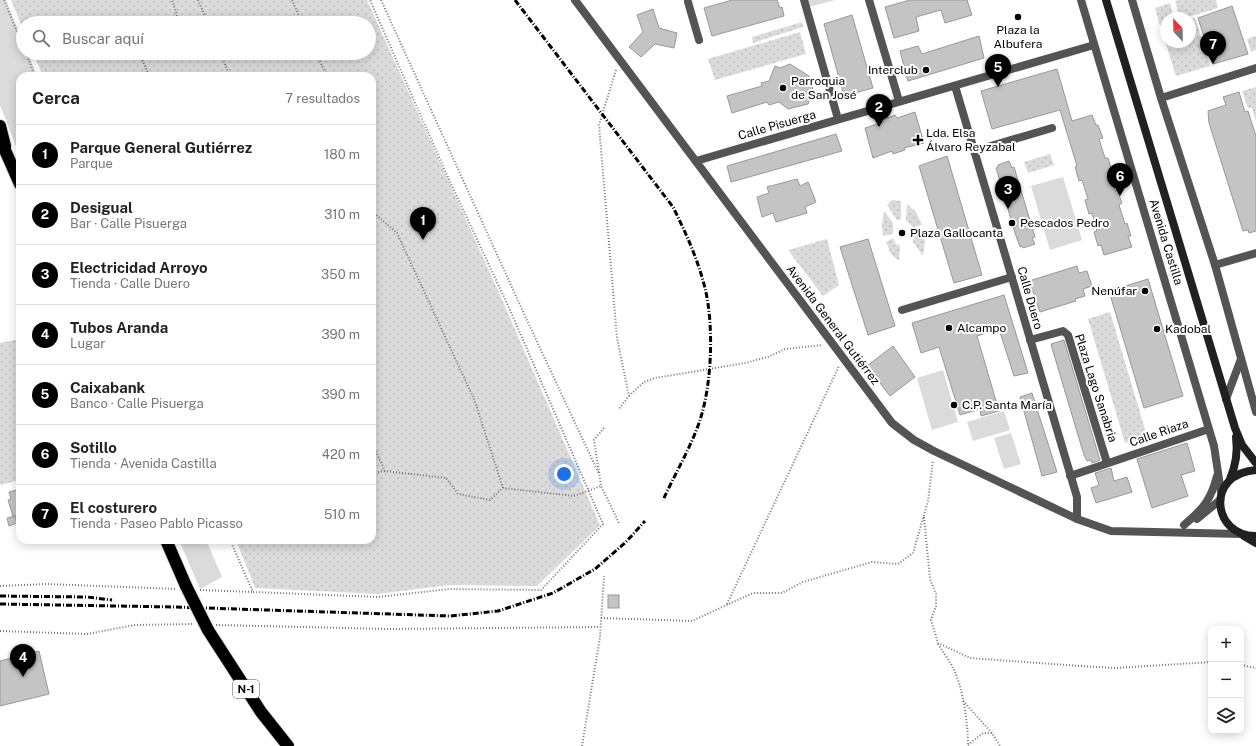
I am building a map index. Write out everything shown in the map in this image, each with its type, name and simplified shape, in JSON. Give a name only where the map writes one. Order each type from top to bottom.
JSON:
[{"type":"highway","points":[[0,126],[5,160]]},
{"type":"highway","points":[[0,139],[5,160],[16,178]]},
{"type":"highway","points":[[168,544],[188,589],[209,628]]},
{"type":"highway","name":"N-1","points":[[209,628],[261,712],[288,746]]},
{"type":"street","name":"Avenida General Gutiérrez","points":[[575,0],[892,423],[914,440],[934,451],[1077,519],[1110,531],[1242,535]]},
{"type":"street","points":[[804,0],[838,119]]},
{"type":"street","points":[[869,0],[899,102]]},
{"type":"street","name":"Avenida Castilla","points":[[1081,0],[1214,446],[1220,496]]},
{"type":"street","name":"Avenida Castilla","points":[[1106,0],[1235,428],[1242,445],[1256,462]]},
{"type":"street","points":[[1132,0],[1161,98],[1215,264],[1256,412]]},
{"type":"street","points":[[690,1],[699,40]]},
{"type":"street","name":"Calle Pisuerga","points":[[696,161],[1094,45]]},
{"type":"street","points":[[1161,98],[1256,68]]},
{"type":"street","name":"Calle Duero","points":[[955,86],[1076,497],[1077,519]]},
{"type":"street","points":[[974,152],[1052,128]]},
{"type":"street","points":[[1215,264],[1256,253]]},
{"type":"street","points":[[902,310],[1012,277]]},
{"type":"street","name":"Plaza Lago Sanabria","points":[[1030,340],[1057,331],[1063,331],[1068,335],[1107,463]]},
{"type":"street","points":[[1226,399],[1241,359]]},
{"type":"street","name":"Avenida Castilla","points":[[1230,479],[1235,466],[1236,456],[1235,428]]},
{"type":"street","name":"Calle Riaza","points":[[1070,476],[1209,429]]},
{"type":"street","points":[[1256,470],[1240,473],[1230,479],[1220,496],[1222,514],[1226,520],[1242,535],[1256,543]]},
{"type":"street","name":"Avenida General Gutiérrez","points":[[1184,525],[1207,504],[1211,496],[1218,471]]},
{"type":"street","name":"Avenida General Gutiérrez","points":[[1166,532],[1200,517],[1220,496]]},
{"type":"street","points":[[1242,535],[1256,536]]},
{"type":"path","points":[[4,0],[16,29]]},
{"type":"path","points":[[172,0],[176,16]]},
{"type":"path","points":[[198,0],[205,16]]},
{"type":"path","points":[[292,0],[299,16]]},
{"type":"path","points":[[0,586],[47,584],[378,597],[449,589],[541,590],[603,524],[510,310],[446,173],[370,0]]},
{"type":"path","points":[[381,0],[528,323],[599,474]]},
{"type":"path","points":[[620,59],[598,125],[617,338],[629,396]]},
{"type":"path","points":[[29,60],[33,72]]},
{"type":"path","points":[[142,60],[147,72]]},
{"type":"path","points":[[223,60],[228,72]]},
{"type":"path","points":[[319,60],[325,72]]},
{"type":"path","points":[[376,214],[398,233],[474,400],[503,488]]},
{"type":"path","points":[[619,409],[629,396],[644,382],[655,378],[745,363],[768,356],[785,348],[833,344]]},
{"type":"path","points":[[726,605],[843,358]]},
{"type":"path","points":[[604,428],[594,440],[599,474],[601,486],[619,522]]},
{"type":"path","points":[[601,618],[692,621],[753,593],[782,592],[802,582],[872,562],[898,564],[912,553],[928,501],[934,451]]},
{"type":"path","points":[[376,452],[385,471]]},
{"type":"path","points":[[376,472],[385,471],[446,478],[458,494],[490,500],[503,488],[574,496],[589,492],[601,486]]},
{"type":"path","points":[[924,514],[930,579],[936,594],[936,606],[931,620],[938,643],[953,668],[960,685],[968,728],[968,746]]},
{"type":"path","points":[[232,544],[253,592]]},
{"type":"path","points":[[582,746],[600,627],[604,576]]},
{"type":"path","points":[[0,631],[87,634],[135,625],[195,624]]},
{"type":"path","points":[[209,628],[389,629],[600,627]]},
{"type":"path","points":[[938,643],[970,658],[1101,668],[1208,662]]},
{"type":"path","points":[[1244,666],[1256,668]]},
{"type":"path","points":[[962,700],[992,733],[1000,746]]},
{"type":"path","points":[[968,746],[983,733],[992,733]]},
{"type":"shaded area","points":[[0,0],[6,0],[16,25],[16,60],[31,60],[35,72],[16,72],[16,147],[0,105]]},
{"type":"shaded area","points":[[11,0],[367,0],[374,16],[18,16]]},
{"type":"shaded area","points":[[807,0],[835,0],[809,7]]},
{"type":"shaded area","points":[[1216,0],[1218,8],[1196,15],[1196,12],[1178,12],[1175,1]]},
{"type":"shaded area","points":[[1170,3],[1172,12],[1160,12],[1160,26],[1155,8]]},
{"type":"shaded area","points":[[376,20],[504,304],[600,525],[537,586],[449,585],[378,594],[255,588],[238,544],[376,544],[376,72],[41,72],[36,60],[376,60]]},
{"type":"shaded area","points":[[1196,21],[1210,66],[1176,76],[1167,48],[1196,48]]},
{"type":"shaded area","points":[[802,22],[803,27],[753,43],[752,37]]},
{"type":"shaded area","points":[[800,32],[806,54],[715,80],[708,59]]},
{"type":"shaded area","points":[[1256,36],[1256,50],[1251,52],[1247,39]]},
{"type":"shaded area","points":[[1256,87],[1256,122],[1252,108],[1248,108],[1242,91]]},
{"type":"shaded area","points":[[1050,154],[1054,165],[1028,173],[1024,162]]},
{"type":"shaded area","points":[[1063,177],[1082,240],[1050,250],[1031,186]]},
{"type":"shaded area","points":[[892,200],[901,201],[901,219],[897,220],[887,205]]},
{"type":"shaded area","points":[[907,204],[916,212],[922,225],[913,227],[906,220]]},
{"type":"shaded area","points":[[884,211],[893,223],[893,234],[883,236],[882,224]]},
{"type":"shaded area","points":[[923,230],[925,242],[923,256],[913,242],[914,232]]},
{"type":"shaded area","points":[[893,238],[896,244],[900,246],[899,261],[891,254],[886,242]]},
{"type":"shaded area","points":[[827,239],[839,285],[823,296],[788,250]]},
{"type":"shaded area","points":[[1110,312],[1147,436],[1125,443],[1088,319]]},
{"type":"shaded area","points":[[16,340],[16,481],[0,485],[0,343]]},
{"type":"shaded area","points":[[943,370],[958,422],[932,430],[917,378]]},
{"type":"shaded area","points":[[1004,411],[1010,430],[973,441],[967,422]]},
{"type":"shaded area","points":[[1011,433],[1021,464],[1004,469],[994,438]]},
{"type":"shaded area","points":[[181,544],[208,544],[222,577],[200,589]]},
{"type":"building","points":[[732,0],[777,0],[780,8],[782,7],[784,16],[712,36],[704,8]]},
{"type":"building","points":[[910,0],[967,0],[972,15],[945,23],[941,10],[916,17],[919,31],[894,38],[885,7]]},
{"type":"building","points":[[1232,6],[1248,54],[1213,64],[1198,18]]},
{"type":"building","points":[[653,9],[659,28],[677,33],[674,48],[655,44],[641,57],[629,47],[643,32],[637,15]]},
{"type":"building","points":[[852,15],[873,88],[844,96],[824,24]]},
{"type":"building","name":"Interclub","points":[[979,36],[984,58],[908,81],[900,51],[918,46],[922,54]]},
{"type":"building","name":"Parroquia de San José","points":[[790,64],[809,76],[813,90],[808,104],[788,109],[779,102],[769,105],[767,102],[732,113],[727,96],[762,86],[761,83],[769,81],[775,66],[780,68]]},
{"type":"building","points":[[1057,69],[1072,121],[1092,115],[1096,125],[1098,125],[1103,138],[1099,139],[1105,158],[1108,158],[1112,171],[1109,172],[1115,191],[1117,190],[1122,203],[1119,205],[1125,224],[1127,223],[1131,236],[1128,236],[1132,247],[1104,255],[1101,245],[1098,246],[1094,232],[1097,231],[1092,213],[1089,214],[1085,200],[1088,199],[1082,180],[1079,181],[1075,167],[1077,166],[1060,110],[992,129],[981,91]]},
{"type":"building","points":[[1239,92],[1245,112],[1248,111],[1256,136],[1256,231],[1249,233],[1248,230],[1243,231],[1209,123],[1208,111],[1226,105],[1223,97]]},
{"type":"building","points":[[915,112],[924,143],[904,148],[905,150],[893,154],[892,151],[873,158],[865,128],[883,122],[882,120],[895,115],[897,118]]},
{"type":"building","points":[[836,134],[842,151],[731,182],[727,166]]},
{"type":"building","points":[[947,156],[982,275],[954,283],[919,166]]},
{"type":"building","points":[[1009,161],[1012,168],[1014,167],[1035,237],[1032,238],[1035,244],[1023,248],[1022,246],[1020,247],[1015,233],[996,168],[998,165]]},
{"type":"building","points":[[797,179],[800,186],[808,182],[816,202],[805,207],[807,213],[776,222],[773,213],[762,217],[757,197],[769,193],[767,187]]},
{"type":"building","points":[[868,239],[895,326],[868,335],[840,247]]},
{"type":"building","points":[[1077,266],[1079,273],[1087,271],[1092,286],[1083,289],[1085,296],[1075,299],[1076,301],[1040,312],[1029,281]]},
{"type":"building","points":[[1148,279],[1183,396],[1144,408],[1109,291]]},
{"type":"building","points":[[1004,295],[1028,373],[1014,376],[999,329],[977,336],[999,411],[981,416],[980,409],[960,415],[939,347],[921,353],[912,323]]},
{"type":"building","points":[[1064,340],[1100,460],[1092,463],[1091,460],[1087,461],[1084,455],[1051,344]]},
{"type":"building","points":[[893,346],[915,377],[890,396],[867,366]]},
{"type":"building","points":[[1032,393],[1057,472],[1042,476],[1020,397]]},
{"type":"building","points":[[1187,443],[1195,471],[1181,475],[1188,496],[1152,508],[1137,459]]},
{"type":"building","points":[[1111,468],[1114,481],[1127,477],[1132,492],[1096,503],[1091,488],[1099,485],[1095,473]]},
{"type":"building","points":[[16,490],[16,515],[13,516],[8,500],[11,499],[9,492]]},
{"type":"building","points":[[15,516],[16,523],[9,526],[7,518]]},
{"type":"building","points":[[608,595],[619,595],[619,608],[608,608]]},
{"type":"building","points":[[39,651],[49,694],[0,706],[0,661]]},
{"type":"railway","points":[[515,0],[673,207],[699,267],[705,288],[710,319],[711,337],[707,389],[697,430],[663,500]]},
{"type":"railway","points":[[0,604],[175,607],[450,616],[498,611],[553,593],[595,569],[626,542],[645,521]]},
{"type":"railway","points":[[0,596],[87,597],[112,600]]},
{"type":"place","name":"Plaza la Albufera","points":[[1018,17]]},
{"type":"place","name":"El costurero","points":[[1213,64]]},
{"type":"place","name":"Interclub","points":[[926,70]]},
{"type":"place","name":"Caixabank","points":[[998,87]]},
{"type":"place","name":"Parroquia de San José","points":[[783,88]]},
{"type":"place","name":"Desigual","points":[[879,127]]},
{"type":"place","name":"Lda. Elsa Álvaro Reyzabal","points":[[918,140]]},
{"type":"place","name":"Sotillo","points":[[1120,196]]},
{"type":"place","name":"Electricidad Arroyo","points":[[1008,209]]},
{"type":"place","name":"Pescados Pedro","points":[[1012,223]]},
{"type":"place","name":"Plaza Gallocanta","points":[[902,233]]},
{"type":"place","name":"Parque General Gutiérrez","points":[[423,240]]},
{"type":"place","name":"Nenúfar","points":[[1145,291]]},
{"type":"place","name":"Alcampo","points":[[949,328]]},
{"type":"place","name":"Kadobal","points":[[1157,329]]},
{"type":"place","name":"C.P. Santa María","points":[[954,405]]},
{"type":"place","name":"Tubos Aranda","points":[[23,677]]}]
